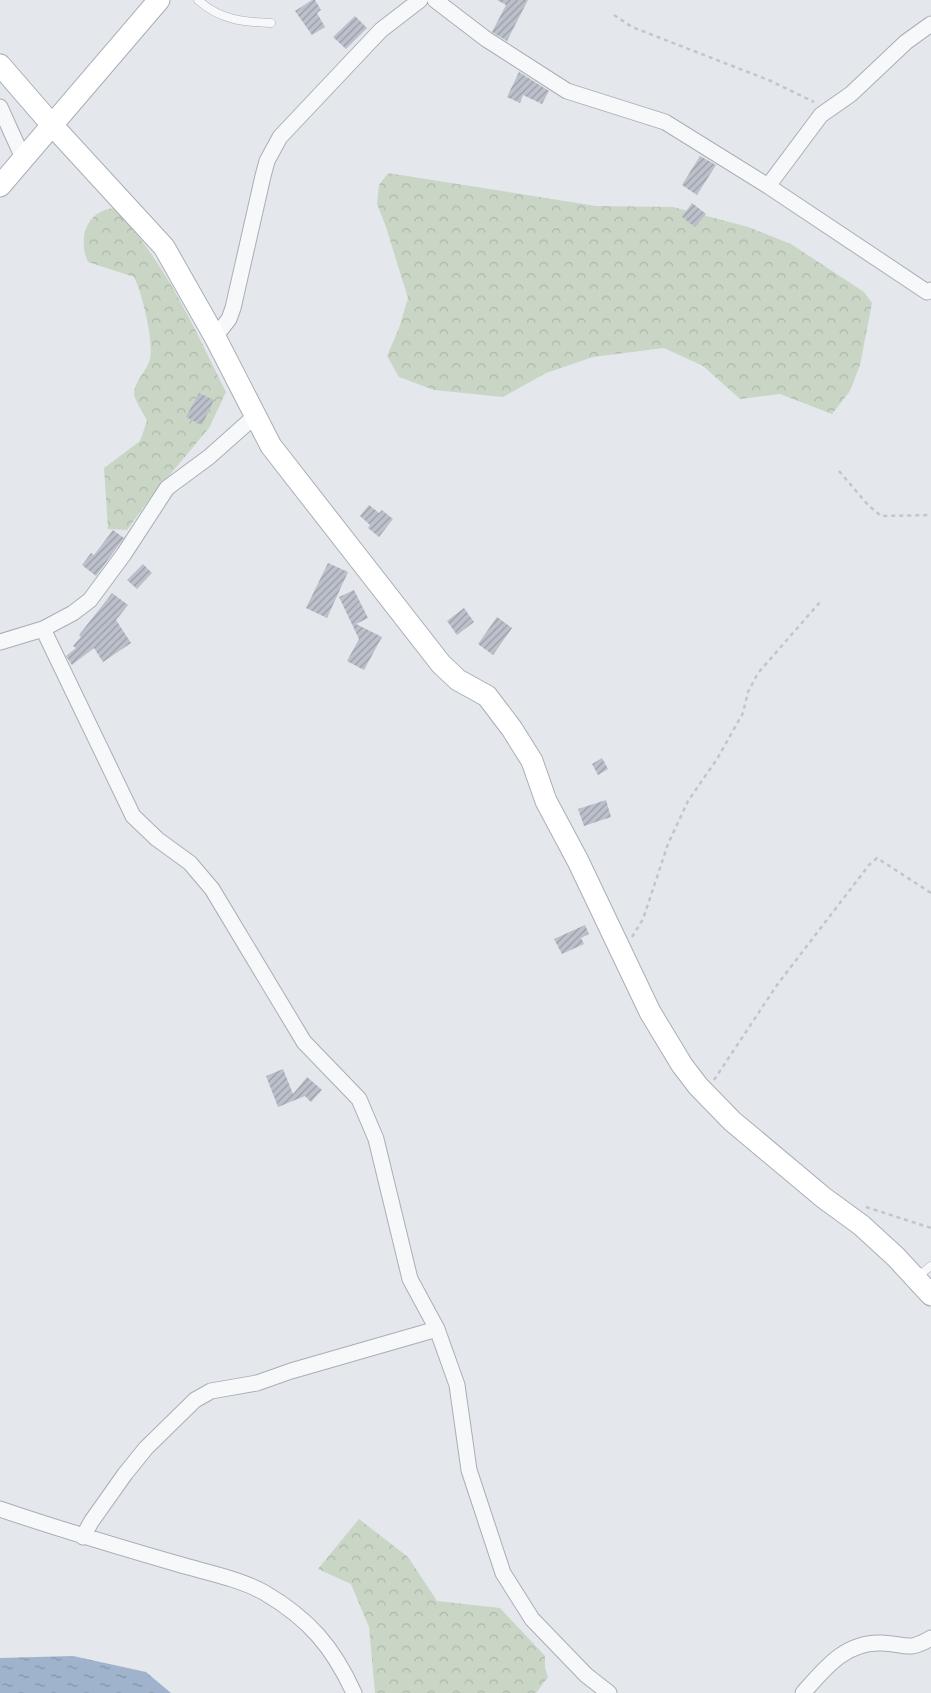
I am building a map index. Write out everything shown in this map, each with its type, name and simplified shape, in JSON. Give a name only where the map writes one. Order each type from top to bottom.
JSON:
[{"type":"street","points":[[0,186],[159,0]]},
{"type":"street","points":[[215,336],[229,319],[233,308],[262,176],[267,161],[280,137],[381,30],[420,0]]},
{"type":"street","points":[[435,0],[486,39],[567,91],[665,122],[768,186],[927,292],[931,290]]},
{"type":"street","points":[[768,186],[822,115],[851,94],[906,42],[931,24]]},
{"type":"street","points":[[0,65],[52,125],[164,247],[215,336],[271,446],[441,664],[458,680],[487,696],[512,729],[532,761],[546,801],[655,1019],[682,1065],[705,1094],[739,1127],[824,1198],[923,1272],[931,1295]]},
{"type":"street","points":[[0,107],[23,158]]},
{"type":"street","points":[[0,642],[43,629],[72,613],[90,600],[124,554],[167,488],[209,458],[255,416]]},
{"type":"street","points":[[43,629],[133,816],[157,839],[190,863],[212,888],[304,1042],[359,1099],[376,1139],[410,1279],[437,1329],[457,1385],[473,1485],[503,1573],[532,1619],[586,1675],[609,1693]]},
{"type":"street","points":[[83,1537],[124,1474],[146,1448],[195,1400],[211,1391],[257,1383],[291,1371],[437,1329]]},
{"type":"street","points":[[0,1509],[83,1537],[263,1591],[316,1631],[333,1651],[354,1693]]},
{"type":"street","points":[[803,1693],[822,1671],[841,1653],[847,1650],[865,1644],[882,1643],[910,1647],[931,1638]]},
{"type":"lane","points":[[198,0],[209,10],[222,17],[241,22],[271,23]]},
{"type":"path","points":[[614,15],[632,27],[771,81],[829,109]]},
{"type":"path","points":[[839,471],[868,505],[881,516],[931,515]]},
{"type":"path","points":[[621,949],[643,919],[668,844],[688,802],[717,758],[743,713],[748,692],[758,673],[822,601]]},
{"type":"path","points":[[705,1094],[777,985],[869,865],[877,858],[931,893]]},
{"type":"path","points":[[866,1206],[931,1228]]},
{"type":"green space","points":[[388,173],[596,206],[673,207],[748,227],[791,244],[864,292],[872,303],[860,365],[850,391],[832,414],[780,394],[740,399],[703,366],[664,348],[593,357],[546,373],[503,397],[434,390],[399,377],[387,356],[399,328],[408,298],[377,204],[379,185]]},
{"type":"green space","points":[[113,208],[131,227],[163,271],[190,319],[226,392],[209,428],[148,501],[127,530],[108,529],[104,468],[140,441],[147,421],[134,394],[138,380],[150,359],[151,351],[146,317],[134,277],[88,262],[85,254],[84,236],[90,221],[103,211]]},
{"type":"green space","points":[[359,1519],[408,1557],[437,1601],[500,1608],[545,1656],[545,1668],[548,1677],[536,1693],[375,1693],[369,1627],[351,1584],[318,1569]]},
{"type":"water","points":[[73,1656],[146,1672],[171,1693],[0,1693],[0,1658]]},
{"type":"building","points":[[315,0],[321,10],[317,13],[325,27],[312,35],[295,11]]},
{"type":"building","points":[[497,0],[528,0],[507,41],[492,32],[506,5]]},
{"type":"building","points":[[355,16],[367,28],[346,49],[333,37]]},
{"type":"building","points":[[519,72],[549,91],[542,104],[523,95],[520,103],[507,97]]},
{"type":"building","points":[[700,156],[716,165],[697,195],[682,185]]},
{"type":"building","points":[[692,203],[706,214],[695,227],[682,217]]},
{"type":"building","points":[[199,393],[214,400],[202,425],[186,417]]},
{"type":"building","points":[[369,505],[379,513],[382,510],[393,519],[379,537],[368,528],[370,525],[360,516]]},
{"type":"building","points":[[113,530],[124,538],[96,576],[82,565],[91,553],[94,555]]},
{"type":"building","points":[[328,563],[348,572],[327,618],[306,608]]},
{"type":"building","points":[[143,564],[152,573],[137,589],[127,580]]},
{"type":"building","points":[[354,590],[368,618],[356,624],[382,637],[364,670],[347,661],[359,639],[339,597]]},
{"type":"building","points":[[112,593],[128,605],[116,620],[131,643],[103,662],[94,648],[72,665],[66,656],[76,648],[73,646],[81,637],[79,635]]},
{"type":"building","points":[[464,608],[474,622],[457,635],[447,621]]},
{"type":"building","points":[[497,617],[512,628],[493,655],[478,644]]},
{"type":"building","points":[[602,758],[608,769],[598,775],[592,764]]},
{"type":"building","points":[[606,800],[611,817],[584,826],[578,809]]},
{"type":"building","points":[[585,925],[589,934],[581,938],[584,944],[562,954],[554,939]]},
{"type":"building","points":[[283,1069],[293,1094],[307,1077],[322,1090],[311,1102],[305,1096],[278,1107],[266,1076]]}]
